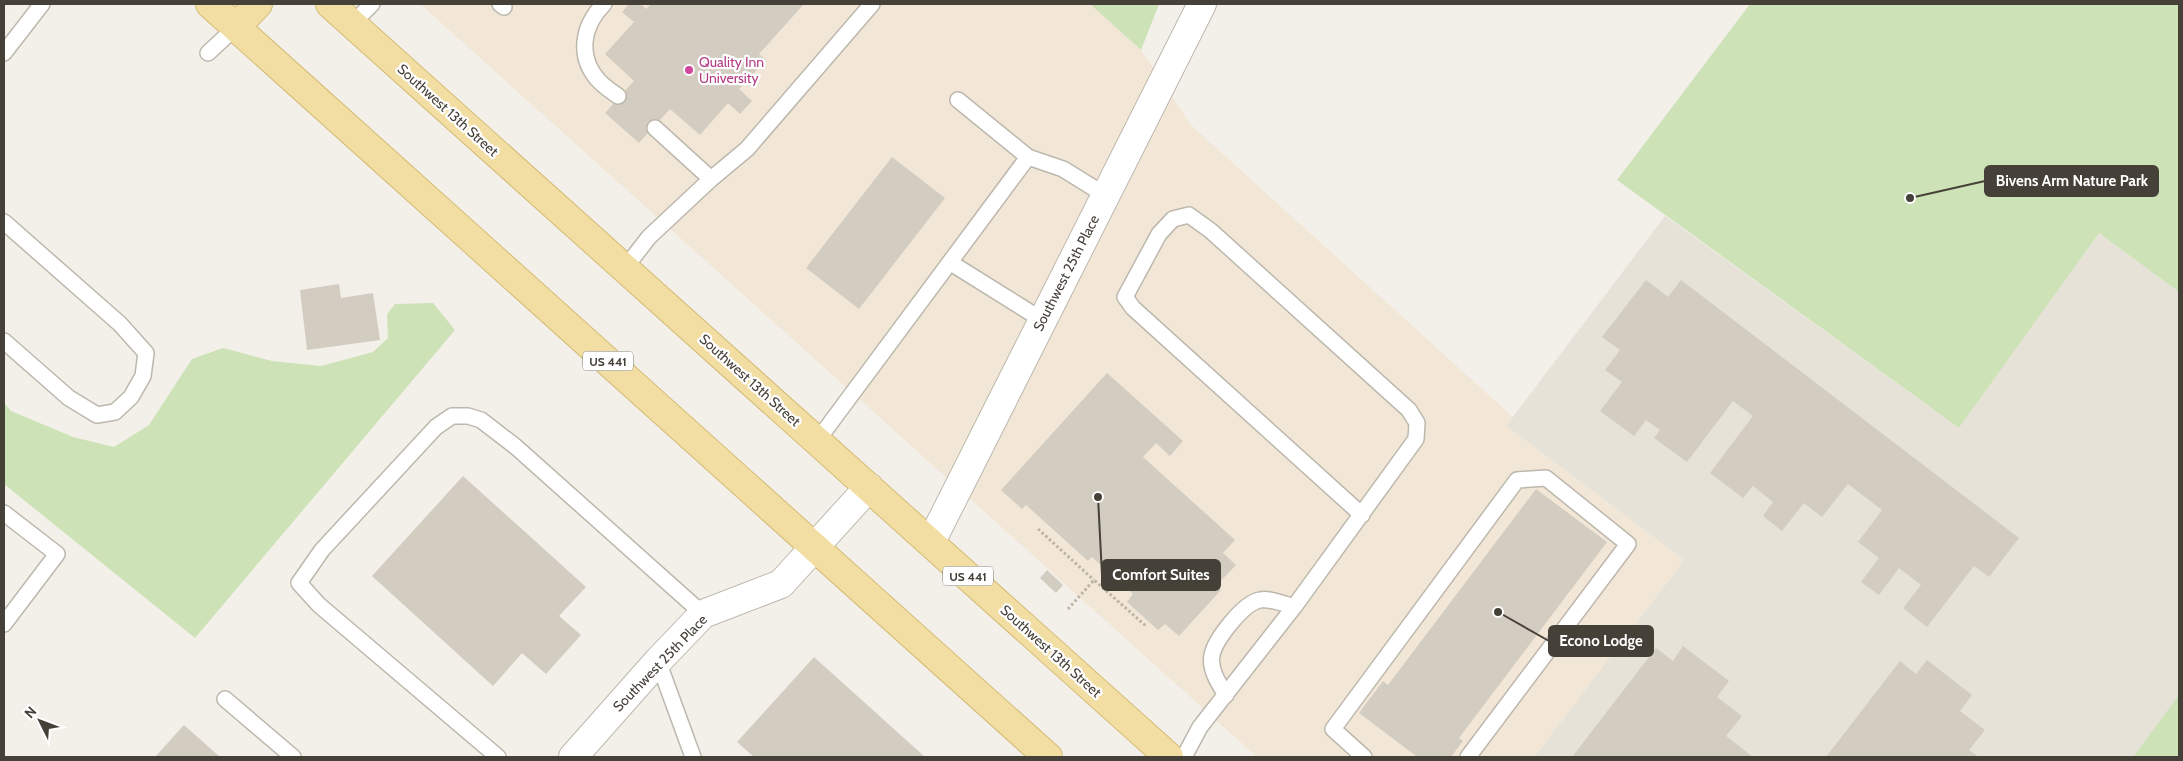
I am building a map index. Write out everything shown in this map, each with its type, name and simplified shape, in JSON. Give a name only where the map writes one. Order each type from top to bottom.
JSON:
[{"type":"main road","name":"US 441","points":[[210,4],[1048,757]]},
{"type":"main road","points":[[236,27],[258,4]]},
{"type":"main road","name":"Southwest 13th Street","points":[[330,4],[1169,757]]},
{"type":"street","name":"Southwest 25th Place","points":[[931,542],[1202,4]]},
{"type":"street","name":"Southwest 25th Place","points":[[573,757],[658,661],[703,614],[781,584],[869,487]]},
{"type":"lane","points":[[4,53],[42,4]]},
{"type":"lane","points":[[352,24],[372,4]]},
{"type":"lane","points":[[604,4],[593,15],[585,34],[586,58],[598,80],[618,96]]},
{"type":"lane","points":[[625,268],[649,237],[710,179],[747,148],[872,4]]},
{"type":"lane","points":[[208,53],[236,27]]},
{"type":"lane","points":[[958,100],[1028,157],[1063,169],[1105,195]]},
{"type":"lane","points":[[655,128],[710,179]]},
{"type":"lane","points":[[817,441],[1028,157]]},
{"type":"lane","points":[[1184,757],[1200,727],[1294,607],[1362,515],[1416,439],[1417,424],[1409,410],[1211,231],[1189,215],[1173,219],[1159,234],[1125,298],[1133,308],[1362,515]]},
{"type":"lane","points":[[4,222],[120,324],[146,352],[143,376],[131,398],[115,412],[97,415],[69,398],[4,341]]},
{"type":"lane","points":[[950,263],[1042,320]]},
{"type":"lane","points":[[498,757],[319,605],[299,583],[322,550],[436,427],[452,416],[468,416],[482,420],[516,447],[703,614]]},
{"type":"lane","points":[[1364,757],[1333,729],[1517,480],[1546,478],[1628,544],[1468,757]]},
{"type":"lane","points":[[4,512],[57,554],[4,624]]},
{"type":"lane","points":[[1226,695],[1213,668],[1212,656],[1219,640],[1232,622],[1248,606],[1260,600],[1294,607]]},
{"type":"lane","points":[[658,661],[693,757]]},
{"type":"lane","points":[[225,699],[293,757]]},
{"type":"path","points":[[1038,529],[1147,627]]},
{"type":"path","points":[[1068,609],[1094,580]]},
{"type":"shaded area","points":[[420,4],[1090,4],[1141,50],[1191,125],[1513,417],[1506,426],[1684,560],[1534,757],[1257,757]]},
{"type":"shaded area","points":[[1665,216],[1959,428],[2099,233],[2179,292],[2179,757],[1534,757],[1684,560],[1506,426]]},
{"type":"green space","points":[[1090,4],[1159,4],[1141,50]]},
{"type":"green space","points":[[1750,4],[2179,4],[2179,292],[2099,233],[1959,428],[1617,180]]},
{"type":"green space","points":[[433,303],[455,330],[195,638],[4,484],[4,403],[11,411],[73,437],[114,447],[149,425],[192,359],[223,348],[272,361],[321,366],[373,352],[388,338],[387,314],[395,304]]},
{"type":"green space","points":[[2179,695],[2179,757],[2133,757]]},
{"type":"building","name":"Quality Inn University","points":[[629,4],[641,4],[646,9],[651,4],[804,4],[759,54],[766,60],[739,89],[752,101],[740,114],[728,103],[700,135],[670,109],[639,143],[605,113],[634,81],[605,54],[634,22],[622,12]]},
{"type":"building","points":[[892,157],[945,198],[859,309],[806,268]]},
{"type":"building","points":[[1646,280],[1668,297],[1681,280],[2019,538],[1989,577],[1974,566],[1927,627],[1903,608],[1921,585],[1899,568],[1879,595],[1861,582],[1879,558],[1858,542],[1882,510],[1848,484],[1822,517],[1804,503],[1782,531],[1763,516],[1773,502],[1753,486],[1743,498],[1710,473],[1753,416],[1733,401],[1687,462],[1654,438],[1660,430],[1646,420],[1634,436],[1600,411],[1622,382],[1605,370],[1620,350],[1602,337]]},
{"type":"building","points":[[339,284],[341,298],[373,293],[380,340],[307,350],[300,290]]},
{"type":"building","points":[[1107,373],[1183,441],[1170,456],[1156,443],[1143,457],[1235,540],[1223,553],[1236,565],[1216,586],[1221,590],[1179,636],[1165,624],[1158,630],[1127,602],[1133,594],[1092,557],[1088,561],[1026,505],[1022,509],[1001,490]]},
{"type":"building","points":[[463,476],[586,587],[559,616],[581,635],[546,674],[522,653],[493,686],[372,576]]},
{"type":"building","points":[[1536,489],[1607,542],[1459,738],[1463,741],[1451,757],[1415,757],[1359,713],[1383,681],[1388,685]]},
{"type":"building","points":[[1047,570],[1063,585],[1056,593],[1040,578]]},
{"type":"building","points":[[1683,646],[1729,681],[1717,697],[1742,716],[1726,736],[1753,757],[1572,757],[1656,648],[1673,661]]},
{"type":"building","points":[[814,657],[925,757],[754,757],[737,742]]},
{"type":"building","points":[[1927,660],[1972,695],[1960,711],[1985,730],[1969,750],[1979,757],[1826,757],[1900,661],[1916,674]]},
{"type":"building","points":[[184,725],[220,757],[155,757]]},
{"type":"place","name":"Quality Inn University","points":[[689,70]]},
{"type":"place","name":"Bivens Arm Nature Park","points":[[1910,198]]},
{"type":"place","name":"Comfort Suites","points":[[1098,497]]},
{"type":"place","name":"Econo Lodge","points":[[1498,612]]}]
